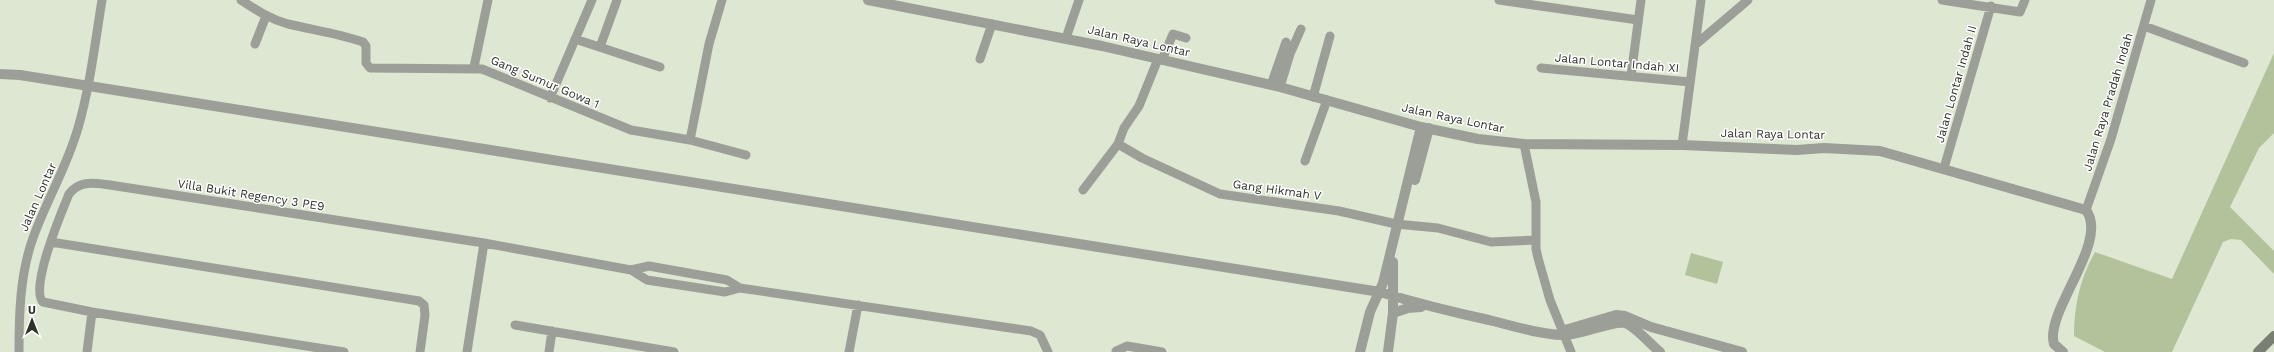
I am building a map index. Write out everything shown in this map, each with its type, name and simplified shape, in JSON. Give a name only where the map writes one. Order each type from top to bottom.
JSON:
[{"type":"main road","points":[[2258,352],[2274,336]]},
{"type":"street","name":"Jalan Lontar","points":[[19,352],[20,299],[28,256],[35,232],[70,152],[78,127],[94,54],[102,0]]},
{"type":"street","name":"Gang Sumur Gowa 1","points":[[241,0],[266,16],[287,24],[323,30],[363,42],[366,46],[367,66],[373,69],[442,70],[474,67],[490,72],[550,98],[631,130],[690,140],[746,155]]},
{"type":"street","points":[[474,67],[488,0]]},
{"type":"street","points":[[550,98],[592,0]]},
{"type":"street","points":[[600,47],[617,0]]},
{"type":"street","points":[[690,140],[709,44],[722,0]]},
{"type":"street","name":"Jalan Raya Lontar","points":[[871,0],[1066,38],[1314,94],[1327,100],[1425,128],[1478,139],[1524,144],[1682,145],[1797,150],[1824,148],[1859,149],[1887,152],[2086,210]]},
{"type":"street","points":[[1066,38],[1079,0]]},
{"type":"street","points":[[1499,0],[1638,20]]},
{"type":"street","points":[[1631,76],[1641,0]]},
{"type":"street","points":[[1682,145],[1701,0]]},
{"type":"street","points":[[1695,45],[1748,0]]},
{"type":"street","points":[[1942,0],[1991,6],[2016,12],[2020,12],[2025,0]]},
{"type":"street","name":"Jalan Raya Pradah Indah","points":[[2086,210],[2111,139],[2151,0]]},
{"type":"street","name":"Jalan Lontar Indah II","points":[[1944,168],[1991,6]]},
{"type":"street","points":[[255,44],[266,16]]},
{"type":"street","points":[[980,59],[992,24]]},
{"type":"street","points":[[2144,26],[2244,63]]},
{"type":"street","points":[[1275,86],[1301,29]]},
{"type":"street","points":[[1082,190],[1118,144],[1124,128],[1139,106],[1173,34],[1186,38]]},
{"type":"street","points":[[1314,94],[1330,36]]},
{"type":"street","points":[[575,39],[660,67]]},
{"type":"street","points":[[1275,86],[1286,42]]},
{"type":"street","name":"Jalan Lontar Indah XI","points":[[1541,68],[1690,82]]},
{"type":"street","points":[[0,74],[87,86],[1380,292],[1537,332],[1561,333],[1593,330],[1618,323],[1626,324],[1636,330],[1646,341],[1660,352]]},
{"type":"street","points":[[1305,161],[1327,100]]},
{"type":"street","points":[[1360,352],[1370,312],[1380,292],[1425,128]]},
{"type":"street","name":"Gang Hikmah V","points":[[1118,144],[1142,158],[1220,194],[1339,211],[1399,224]]},
{"type":"street","points":[[1524,144],[1536,202],[1536,240],[1538,258],[1561,333],[1571,352]]},
{"type":"street","name":"Villa Bukit Regency 3 PE9","points":[[344,352],[92,312],[47,303],[40,299],[38,294],[42,271],[69,194],[75,186],[81,184],[94,184],[484,243],[631,270]]},
{"type":"street","points":[[2064,352],[2054,344],[2053,328],[2090,240],[2092,223],[2086,210]]},
{"type":"street","points":[[1399,224],[1438,228],[1491,242],[1536,240]]},
{"type":"street","points":[[1388,352],[1393,313],[1392,270],[1399,224]]},
{"type":"street","points":[[51,242],[418,301],[424,305],[425,315],[420,352]]},
{"type":"street","points":[[466,352],[484,243]]},
{"type":"street","points":[[631,270],[649,266],[727,280],[740,288]]},
{"type":"street","points":[[631,270],[647,280],[725,292],[740,288],[1031,331],[1040,335],[1048,352]]},
{"type":"street","points":[[849,352],[858,305]]},
{"type":"street","points":[[1393,313],[1408,308],[1431,306]]},
{"type":"street","points":[[87,352],[92,312]]},
{"type":"street","points":[[1561,333],[1616,315],[1625,316],[1650,327],[1742,352]]},
{"type":"street","points":[[515,325],[674,352]]},
{"type":"street","points":[[549,352],[552,331]]},
{"type":"street","points":[[1116,351],[1127,346],[1162,352]]},
{"type":"green space","points":[[2274,53],[2274,133],[2259,148],[2230,207],[2274,251],[2274,274],[2241,240],[2231,239],[2223,242],[2172,352],[2105,352],[2074,336],[2075,314],[2079,292],[2085,272],[2095,252],[2172,279]]},
{"type":"green space","points":[[1691,253],[1723,262],[1717,284],[1685,275]]}]
